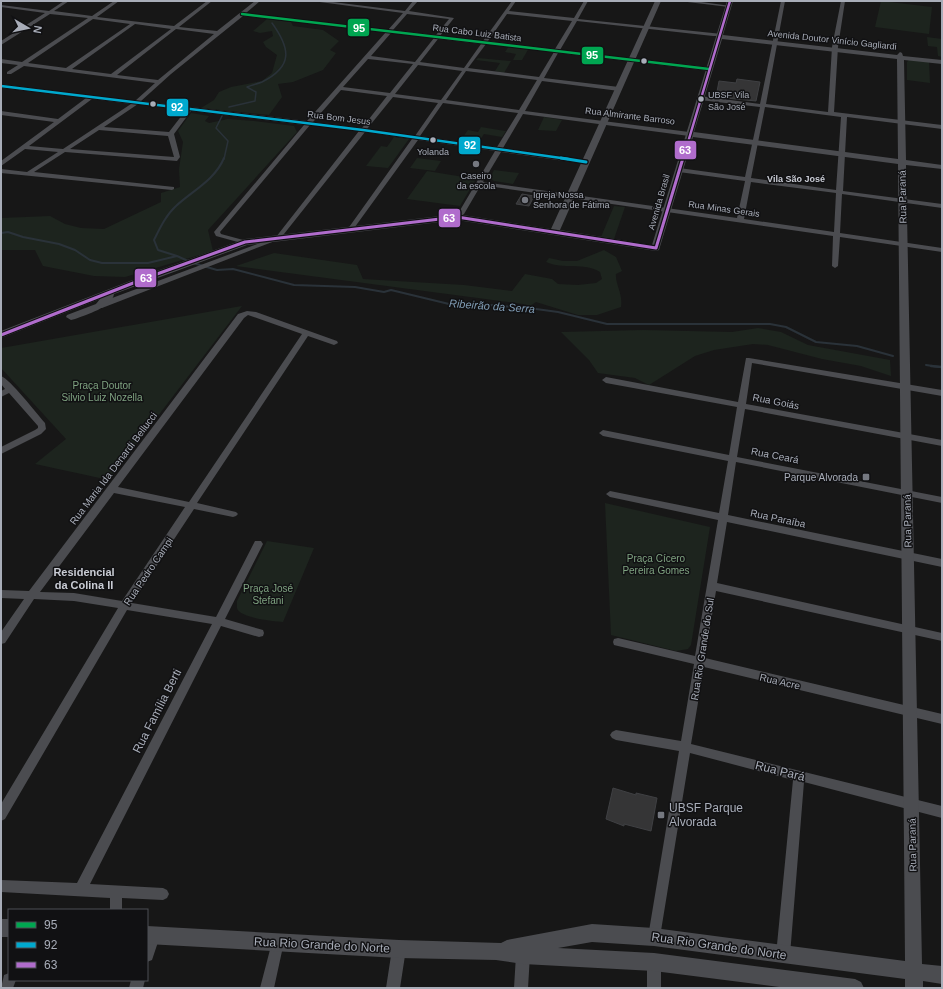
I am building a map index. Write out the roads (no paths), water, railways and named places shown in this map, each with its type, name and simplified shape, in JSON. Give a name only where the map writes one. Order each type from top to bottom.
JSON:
[{"type":"street","points":[[1,12],[20,1]]},
{"type":"street","points":[[1,43],[67,1]]},
{"type":"street","points":[[9,74],[116,1]]},
{"type":"street","points":[[112,76],[210,1]]},
{"type":"street","points":[[28,174],[136,103],[258,1]]},
{"type":"street","points":[[1,344],[278,238],[452,17],[342,3],[314,1]]},
{"type":"street","points":[[245,242],[218,235],[217,232],[339,88],[416,1]]},
{"type":"street","points":[[350,230],[514,1]]},
{"type":"street","points":[[457,217],[462,214],[501,150],[586,1]]},
{"type":"street","points":[[1,335],[146,278],[245,242],[457,217],[554,233],[658,1]]},
{"type":"street","points":[[681,1],[729,4]]},
{"type":"street","points":[[740,221],[783,1]]},
{"type":"street","points":[[831,114],[835,48],[844,1]]},
{"type":"street","name":"Avenida Brasil","points":[[554,233],[656,248],[709,69],[717,36],[729,4]]},
{"type":"street","points":[[1,6],[218,33]]},
{"type":"street","points":[[506,12],[717,36]]},
{"type":"street","name":"Rua Cabo Luiz Batista","points":[[242,14],[709,69]]},
{"type":"street","points":[[67,70],[134,23]]},
{"type":"street","name":"Avenida Doutor Vinício Gagliardi","points":[[717,36],[942,58]]},
{"type":"street","name":"Avenida Doutor Vinício Gagliardi","points":[[900,55],[942,62]]},
{"type":"street","name":"Rua Paraná","points":[[900,55],[914,980]]},
{"type":"street","points":[[367,57],[619,89]]},
{"type":"street","points":[[1,61],[160,82]]},
{"type":"street","name":"Rua Bom Jesus","points":[[1,86],[363,130],[586,162]]},
{"type":"street","name":"Rua Almirante Barroso","points":[[339,88],[942,167]]},
{"type":"street","points":[[1,164],[90,98]]},
{"type":"street","points":[[700,98],[942,127]]},
{"type":"street","points":[[171,134],[190,109]]},
{"type":"street","points":[[1,112],[58,121]]},
{"type":"street","points":[[835,266],[844,115]]},
{"type":"street","points":[[98,128],[171,134]]},
{"type":"street","points":[[23,147],[175,160],[177,157],[171,134]]},
{"type":"street","points":[[679,170],[942,206]]},
{"type":"street","points":[[1,171],[172,188]]},
{"type":"street","name":"Rua Minas Gerais","points":[[480,183],[942,250]]},
{"type":"street","points":[[99,306],[115,290]]},
{"type":"street","name":"Rua Maria Ida Denardi Bellucci","points":[[1,640],[32,595],[241,316],[247,313],[253,314],[306,333]]},
{"type":"street","points":[[306,333],[334,343]]},
{"type":"street","name":"Rua Pedro Campi","points":[[1,815],[125,605],[306,333]]},
{"type":"street","name":"Rua Rio Grande do Sul","points":[[654,937],[749,360],[905,387]]},
{"type":"street","points":[[1,379],[41,422],[42,428],[38,432],[1,451]]},
{"type":"street","name":"Rua Goiás","points":[[606,380],[942,443]]},
{"type":"street","points":[[905,387],[942,393]]},
{"type":"street","points":[[1,394],[11,389]]},
{"type":"street","name":"Rua Ceará","points":[[603,433],[942,500]]},
{"type":"street","points":[[112,489],[233,514]]},
{"type":"street","name":"Rua Paraíba","points":[[610,494],[942,563]]},
{"type":"street","name":"Rua Família Berti","points":[[80,890],[258,544]]},
{"type":"street","points":[[712,586],[942,637]]},
{"type":"street","points":[[1,594],[74,597],[218,621],[259,632]]},
{"type":"street","name":"Rua Acre","points":[[618,642],[942,719]]},
{"type":"street","name":"Rua Pará","points":[[616,735],[685,747],[942,812]]},
{"type":"street","points":[[783,955],[800,776]]},
{"type":"street","points":[[1,886],[163,894]]},
{"type":"street","points":[[116,892],[116,909]]},
{"type":"street","name":"Rua Rio Grande do Norte","points":[[496,951],[592,934],[654,937],[783,955],[914,980],[942,975]]},
{"type":"street","points":[[148,949],[150,936]]},
{"type":"street","name":"Rua Rio Grande do Norte","points":[[150,936],[399,949],[496,951],[523,955],[654,962],[855,988]]},
{"type":"street","points":[[267,988],[278,942]]},
{"type":"street","points":[[393,988],[399,949]]},
{"type":"street","points":[[521,988],[523,955]]},
{"type":"street","points":[[654,962],[654,988]]},
{"type":"waterway","points":[[229,107],[255,101],[256,92],[247,87],[262,82],[272,76],[280,70],[284,63],[286,56],[283,41],[272,23]]},
{"type":"waterway","points":[[222,116],[216,128],[228,141],[224,159]]},
{"type":"waterway","points":[[177,256],[158,250],[154,240],[169,213],[203,185],[215,173],[224,158]]},
{"type":"waterway","name":"Ribeirão da Serra","points":[[1,233],[8,232],[23,237],[59,244],[75,250],[90,260],[102,263],[148,263],[177,256]]},
{"type":"waterway","name":"Ribeirão da Serra","points":[[177,256],[188,261]]},
{"type":"waterway","name":"Ribeirão da Serra","points":[[193,263],[217,270],[233,269],[294,285],[355,287],[384,292],[391,290],[449,304],[478,306],[491,305],[536,309],[558,312],[607,324],[770,324],[786,327],[816,342],[857,346],[893,356]]},
{"type":"waterway","name":"Ribeirão da Serra","points":[[926,365],[935,366]]},
{"type":"waterway","name":"Ribeirão da Serra","points":[[935,366],[942,367]]},
{"type":"waterway","name":"Ribeirão da Serra","points":[[935,366],[939,367]]},
{"type":"place","name":"UBSF Vila São José","points":[[701,99]]},
{"type":"place","name":"Yolanda","points":[[433,140]]},
{"type":"place","name":"Caseiro da escola","points":[[476,164]]},
{"type":"place","name":"Igreja Nossa Senhora de Fátima","points":[[525,200]]},
{"type":"place","name":"Parque Alvorada","points":[[866,477]]},
{"type":"place","name":"UBSF Parque Alvorada","points":[[661,815]]},
{"type":"district","name":"Vila São José","points":[[796,179]]},
{"type":"district","name":"Residencial da Colina II","points":[[84,578]]},
{"type":"park label","name":"Praça Doutor Silvio Luiz Nozella","points":[[102,390]]},
{"type":"park label","name":"Praça Cícero Pereira Gomes","points":[[656,564]]},
{"type":"park label","name":"Praça José Stefani","points":[[268,594]]}]
